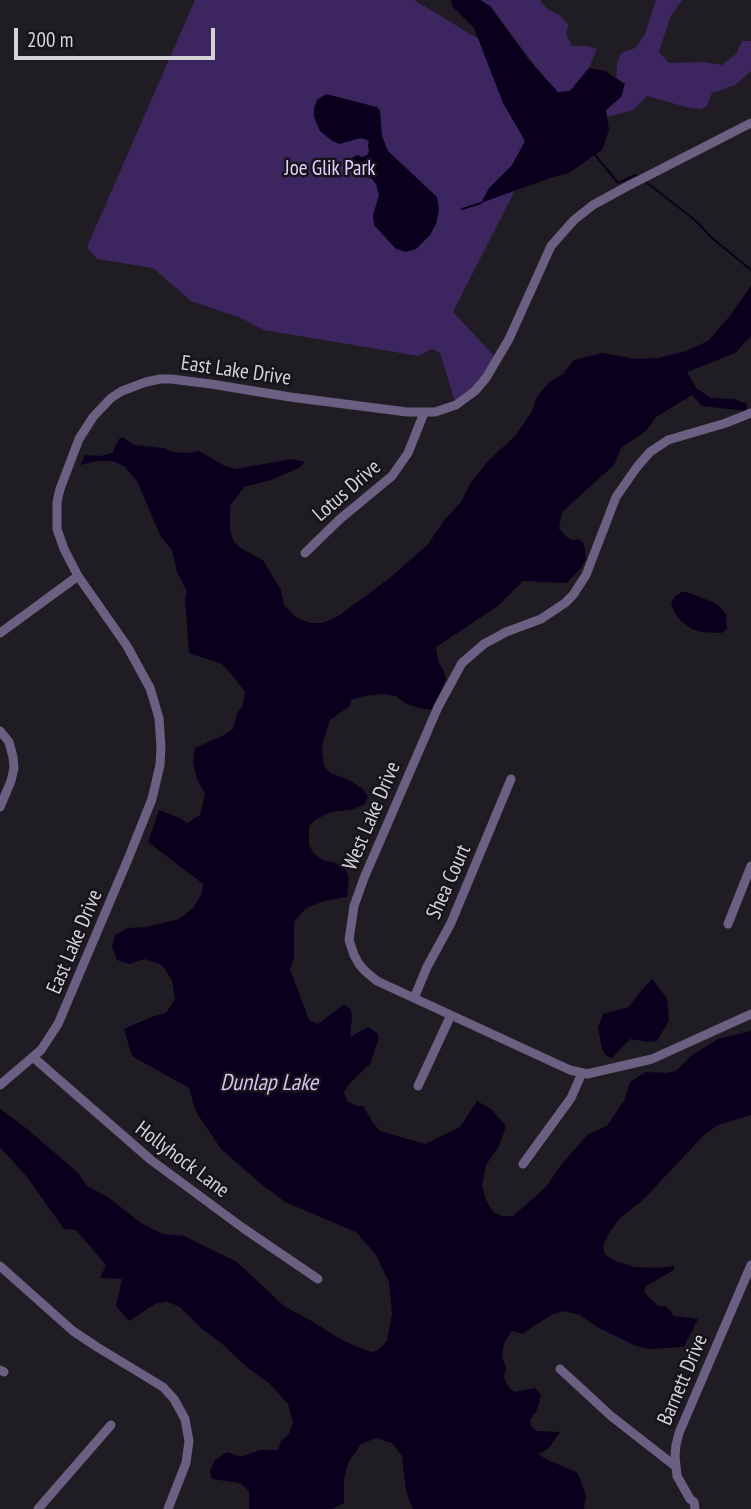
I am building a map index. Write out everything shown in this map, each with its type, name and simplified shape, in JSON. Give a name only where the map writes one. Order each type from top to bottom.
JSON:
[{"type":"street","name":"East Lake Drive","points":[[0,1085],[33,1058],[58,1024],[152,799],[160,765],[159,718],[150,688],[127,646],[78,576],[64,550],[57,529],[60,489],[85,427],[102,407],[122,391],[146,382],[171,379],[383,410],[424,413],[456,405],[475,391],[486,378],[509,338],[551,246],[574,220],[593,205],[751,123]]},
{"type":"street","name":"Lotus Drive","points":[[305,553],[340,519],[392,476],[408,453],[424,413]]},
{"type":"street","name":"West Lake Drive","points":[[751,413],[668,440],[650,452],[616,497],[586,575],[573,595],[541,619],[506,632],[484,644],[462,663],[438,707],[364,878],[354,906],[350,944],[365,971],[377,981],[570,1070],[587,1074],[652,1059],[751,1014]]},
{"type":"street","points":[[0,633],[78,576]]},
{"type":"street","points":[[0,730],[9,741],[14,768],[0,807]]},
{"type":"street","name":"Shea Court","points":[[414,998],[451,923],[512,779]]},
{"type":"street","points":[[728,924],[751,866]]},
{"type":"street","points":[[418,1086],[451,1015]]},
{"type":"street","name":"Hollyhock Lane","points":[[33,1058],[151,1160],[318,1279]]},
{"type":"street","points":[[523,1164],[571,1098],[582,1073]]},
{"type":"street","name":"Barnett Drive","points":[[675,1466],[679,1433],[751,1265]]},
{"type":"street","points":[[0,1266],[74,1331],[163,1387],[174,1399],[185,1419],[189,1441],[186,1463],[168,1509]]},
{"type":"street","points":[[561,1369],[611,1416],[675,1466],[677,1476],[694,1506],[703,1509]]},
{"type":"street","points":[[38,1509],[111,1425]]},
{"type":"green space","name":"Joe Glik Park","points":[[195,0],[414,0],[545,79],[490,6],[480,0],[540,0],[546,8],[569,25],[566,33],[572,46],[597,49],[589,68],[570,91],[565,92],[453,312],[498,360],[486,378],[456,405],[440,353],[432,349],[418,356],[264,330],[241,318],[191,301],[153,268],[97,259],[87,247]]},
{"type":"green space","points":[[656,0],[682,0],[670,18],[659,52],[669,63],[703,62],[722,65],[736,54],[742,41],[751,41],[751,71],[735,85],[712,93],[707,106],[701,109],[647,96],[633,110],[607,117],[606,110],[621,97],[624,84],[616,78],[621,53],[635,48],[645,34]]},
{"type":"water","points":[[451,0],[480,0],[490,6],[529,60],[558,92],[570,91],[589,68],[605,71],[625,84],[621,97],[606,110],[609,130],[602,150],[569,173],[481,203],[489,188],[512,165],[525,141],[503,103],[474,28],[452,6]]},
{"type":"water","points":[[326,94],[377,107],[380,111],[382,136],[388,151],[437,197],[439,209],[436,224],[430,235],[416,249],[406,252],[396,249],[374,225],[373,215],[379,195],[376,184],[346,164],[357,155],[367,155],[369,142],[361,138],[339,144],[320,131],[314,117],[314,108],[317,100]]},
{"type":"water","name":"Dunlap Lake","points":[[751,286],[751,336],[735,353],[687,372],[696,388],[711,398],[734,399],[747,404],[747,411],[702,406],[692,395],[656,417],[646,431],[621,448],[614,465],[562,512],[559,529],[572,540],[579,539],[584,544],[586,559],[581,568],[567,583],[523,581],[498,606],[436,647],[438,661],[446,678],[433,710],[418,708],[396,696],[383,694],[351,700],[350,706],[330,720],[323,742],[324,766],[331,773],[363,789],[368,797],[365,804],[351,810],[331,812],[309,826],[309,845],[314,854],[345,869],[349,877],[347,897],[306,908],[294,922],[294,958],[290,969],[309,1020],[318,1024],[344,1004],[351,1010],[350,1037],[368,1027],[377,1033],[379,1038],[370,1064],[344,1092],[347,1101],[363,1106],[380,1131],[425,1144],[460,1127],[477,1101],[491,1109],[506,1126],[499,1146],[486,1165],[482,1186],[493,1212],[502,1216],[513,1216],[546,1187],[588,1134],[607,1126],[625,1099],[630,1082],[646,1072],[676,1071],[691,1056],[718,1039],[751,1031],[751,1115],[718,1125],[704,1135],[643,1200],[619,1219],[603,1246],[605,1254],[613,1260],[634,1267],[674,1266],[674,1270],[646,1286],[644,1292],[658,1306],[666,1306],[674,1316],[698,1319],[684,1347],[649,1349],[636,1346],[599,1328],[580,1315],[563,1311],[551,1315],[522,1334],[512,1331],[504,1343],[502,1357],[506,1367],[504,1377],[507,1385],[514,1392],[535,1388],[541,1395],[537,1410],[530,1420],[531,1426],[536,1431],[560,1432],[549,1448],[538,1454],[576,1472],[586,1496],[584,1509],[413,1509],[406,1491],[402,1456],[392,1443],[376,1438],[361,1444],[348,1463],[344,1480],[344,1503],[332,1509],[249,1509],[249,1491],[240,1483],[212,1479],[210,1471],[215,1460],[227,1452],[240,1457],[260,1450],[278,1450],[281,1441],[289,1434],[293,1422],[288,1404],[270,1384],[201,1328],[180,1307],[166,1301],[155,1304],[129,1321],[116,1306],[122,1279],[100,1278],[106,1265],[76,1230],[64,1229],[27,1177],[0,1147],[0,1109],[78,1173],[87,1186],[108,1197],[141,1223],[163,1234],[184,1236],[237,1262],[284,1306],[355,1346],[371,1352],[378,1350],[387,1341],[392,1314],[389,1282],[376,1255],[356,1232],[285,1202],[260,1183],[221,1149],[196,1112],[189,1088],[132,1056],[124,1029],[166,1013],[175,999],[172,980],[162,965],[145,959],[129,964],[117,960],[112,947],[115,935],[128,928],[146,927],[179,919],[193,908],[202,893],[203,884],[148,842],[159,810],[187,823],[200,815],[205,794],[193,763],[195,748],[233,729],[243,705],[245,692],[222,664],[189,653],[185,598],[187,592],[177,572],[172,550],[161,537],[137,481],[124,466],[113,461],[80,465],[85,455],[101,456],[112,453],[122,437],[134,445],[164,448],[172,452],[199,451],[225,466],[236,469],[292,459],[305,462],[299,468],[271,480],[244,487],[230,506],[230,531],[234,542],[263,560],[281,590],[284,605],[297,618],[310,623],[323,623],[340,615],[391,577],[428,544],[461,502],[470,484],[487,462],[515,436],[531,413],[537,397],[549,382],[563,374],[574,360],[602,353],[636,359],[659,358],[686,351],[708,341]]},
{"type":"water","points":[[682,592],[715,603],[726,614],[727,629],[721,633],[701,632],[680,620],[671,603],[675,596]]},
{"type":"water","points":[[652,979],[667,998],[669,1021],[657,1041],[630,1039],[612,1058],[606,1056],[598,1028],[603,1014],[629,1007]]},
{"type":"waterway","points":[[595,155],[618,183],[635,175],[639,177]]},
{"type":"waterway","points":[[646,182],[695,220],[712,238],[751,270]]},
{"type":"waterway","points":[[462,209],[481,203]]}]
